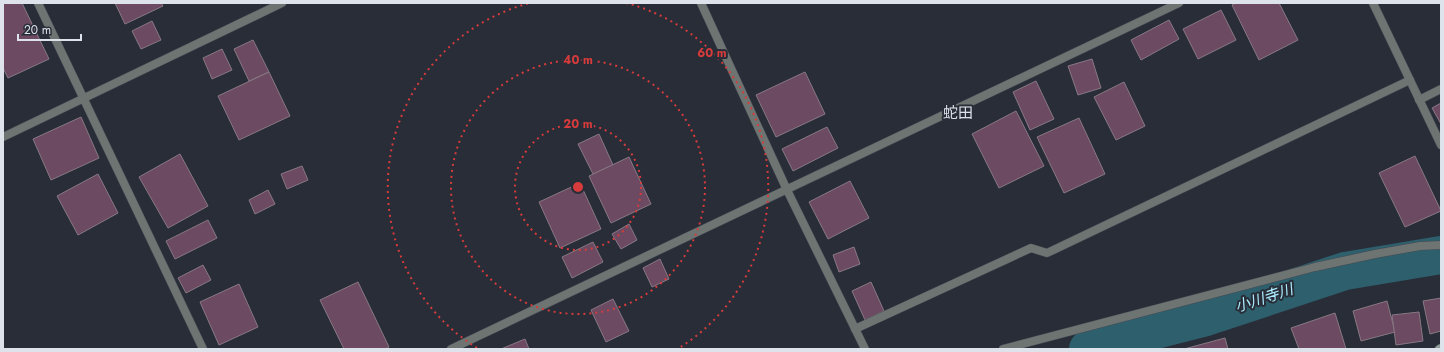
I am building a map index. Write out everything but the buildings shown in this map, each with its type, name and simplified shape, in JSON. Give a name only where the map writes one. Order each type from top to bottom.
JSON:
[{"type":"street","points":[[38,3],[202,349]]},
{"type":"street","points":[[3,137],[282,3]]},
{"type":"street","points":[[701,3],[787,190],[865,349]]},
{"type":"street","points":[[451,349],[1179,3]]},
{"type":"street","points":[[1373,3],[1441,145]]},
{"type":"street","points":[[855,329],[1031,248],[1047,253],[1410,80]]},
{"type":"street","points":[[1419,100],[1441,89]]},
{"type":"street","points":[[1003,349],[1315,267],[1420,246],[1441,245]]},
{"type":"waterway","name":"小川寺川","points":[[1088,349],[1101,344],[1206,317],[1345,271],[1441,255]]},
{"type":"district","name":"蛇田","points":[[958,113]]}]
